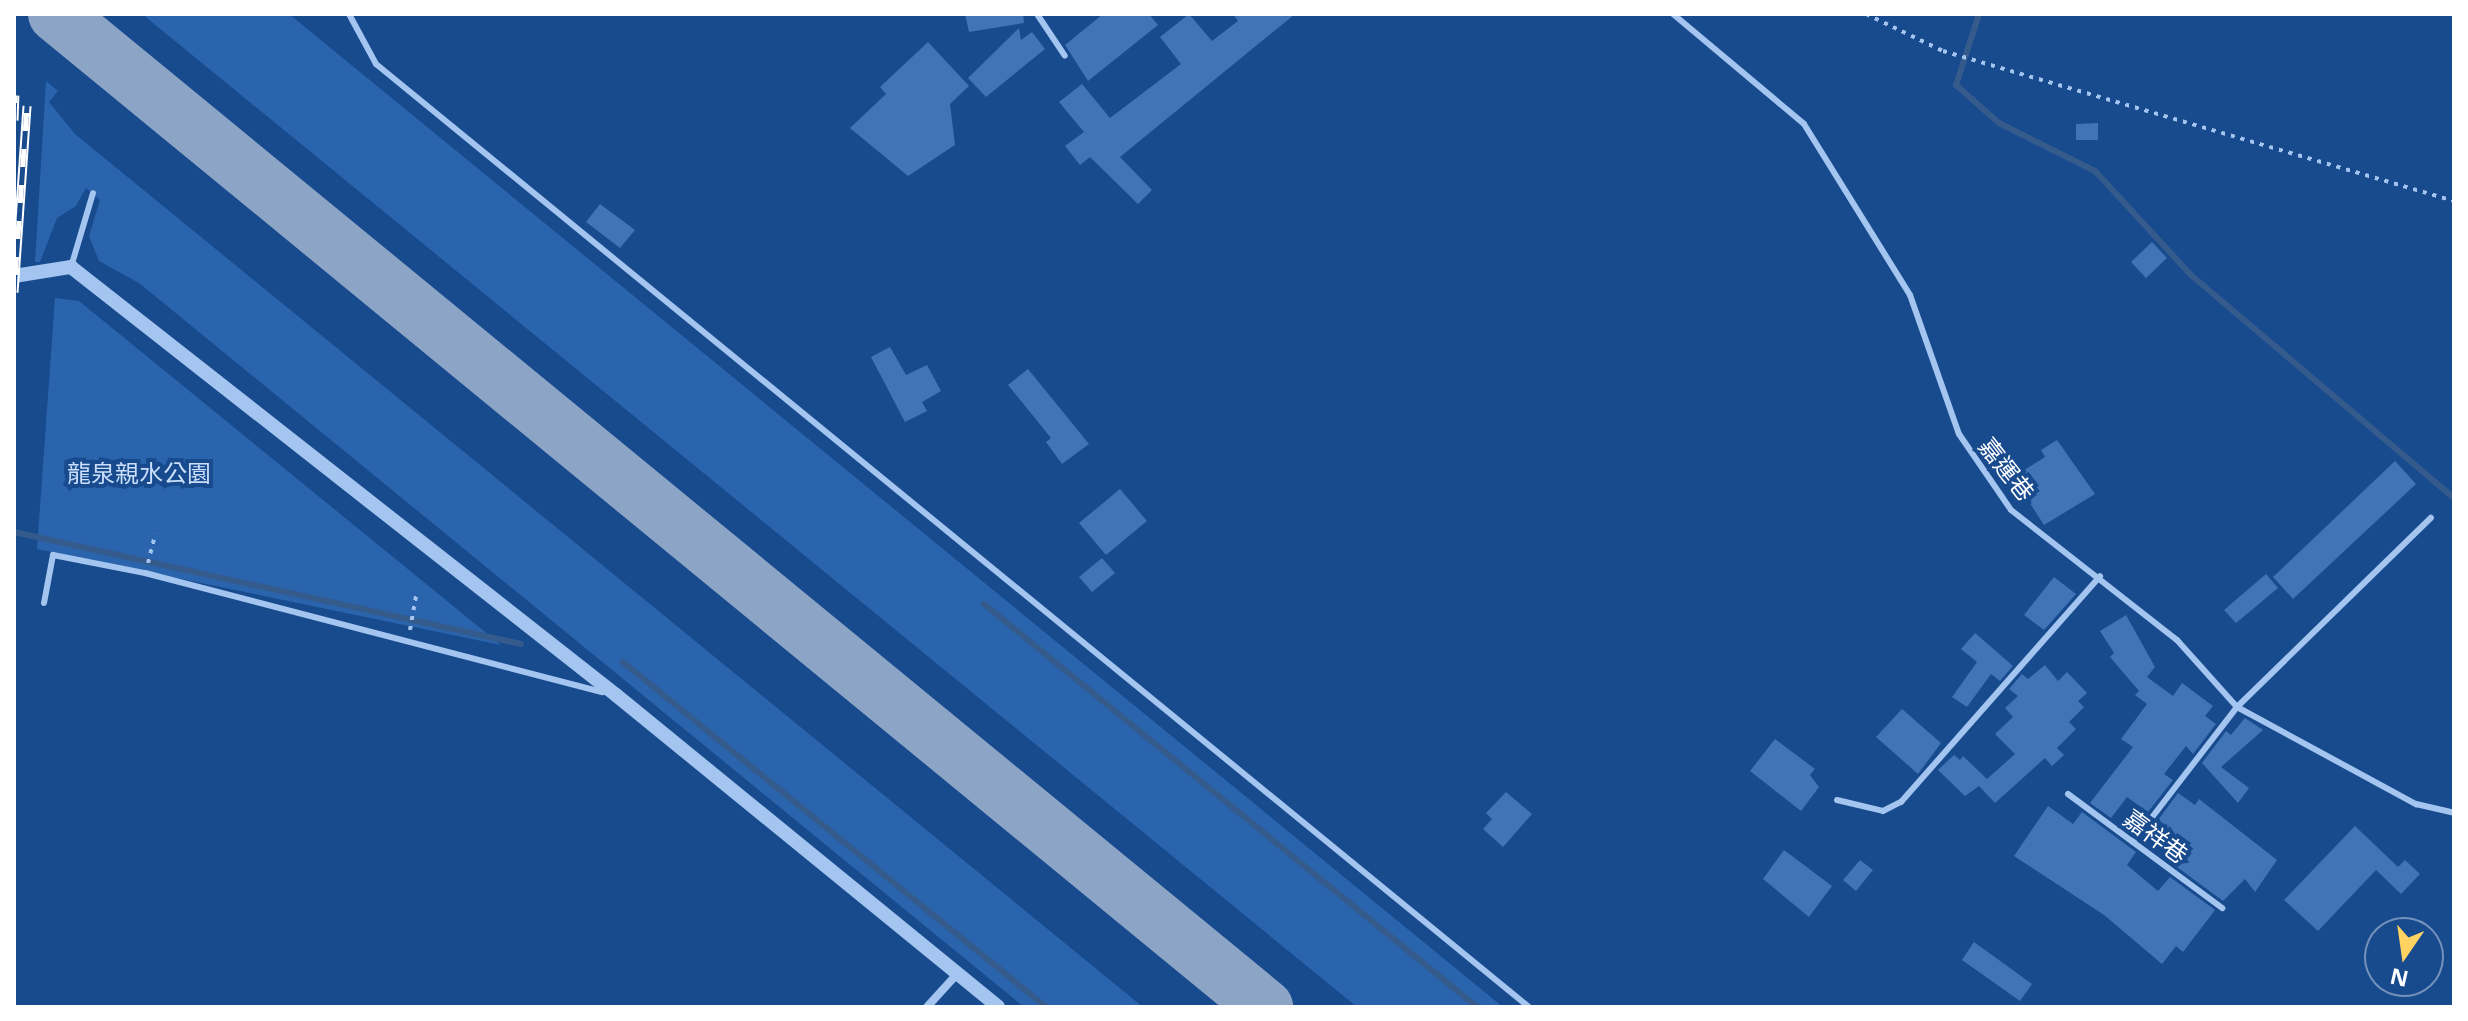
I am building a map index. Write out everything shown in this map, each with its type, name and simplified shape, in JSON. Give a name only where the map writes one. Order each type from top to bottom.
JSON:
[{"type":"street","points":[[14,276],[71,267],[616,695],[998,1007]]},
{"type":"street","points":[[927,1007],[957,974]]},
{"type":"lane","points":[[349,14],[376,64],[1529,1007]]},
{"type":"lane","points":[[1037,14],[1065,56]]},
{"type":"lane","name":"嘉運巷","points":[[1673,14],[1804,124],[1910,295],[1972,460],[2011,510],[2100,576],[2177,640],[2237,707],[2416,804],[2454,813]]},
{"type":"lane","points":[[71,267],[93,193]]},
{"type":"lane","points":[[2133,842],[2237,707],[2431,518]]},
{"type":"lane","points":[[44,603],[53,555],[145,573],[616,695]]},
{"type":"lane","points":[[1837,800],[1883,811],[1901,802],[2100,576]]},
{"type":"lane","name":"嘉祥巷","points":[[2068,794],[2222,908]]},
{"type":"path","points":[[1866,14],[1943,51],[2454,201]]},
{"type":"path","points":[[145,573],[155,534]]},
{"type":"path","points":[[408,640],[417,592]]},
{"type":"green space","points":[[142,14],[289,14],[1503,1007],[1357,1007]]},
{"type":"green space","points":[[46,81],[58,91],[49,102],[75,134],[1143,1007],[1024,1007],[139,283],[99,261],[89,236],[100,200],[86,188],[76,206],[57,218],[40,262],[35,262]]},
{"type":"green space","name":"龍泉親水公園","points":[[55,298],[79,301],[501,645],[37,549]]},
{"type":"building","points":[[965,14],[1023,14],[1024,23],[969,32]]},
{"type":"building","points":[[1103,14],[1149,14],[1158,25],[1088,81],[1065,45]]},
{"type":"building","points":[[1189,14],[1212,41],[1238,21],[1233,14],[1295,14],[1120,157],[1152,190],[1138,204],[1090,157],[1080,165],[1065,146],[1084,132],[1059,102],[1082,84],[1110,118],[1181,64],[1160,37]]},
{"type":"building","points":[[1019,28],[1021,40],[1032,32],[1045,49],[986,97],[968,78]]},
{"type":"building","points":[[928,42],[969,86],[950,104],[955,145],[908,176],[850,128],[886,94],[880,87]]},
{"type":"building","points":[[2098,123],[2098,140],[2076,140],[2076,124]]},
{"type":"building","points":[[600,204],[635,230],[620,248],[586,222]]},
{"type":"building","points":[[2152,242],[2167,258],[2146,278],[2131,262]]},
{"type":"building","points":[[890,347],[906,375],[927,365],[941,391],[922,402],[927,411],[905,422],[871,357]]},
{"type":"building","points":[[1028,369],[1089,444],[1062,464],[1046,442],[1051,438],[1008,385]]},
{"type":"building","points":[[2057,440],[2095,494],[2044,525],[2013,477],[2045,457],[2041,450]]},
{"type":"building","points":[[2395,461],[2416,484],[2293,599],[2273,577]]},
{"type":"building","points":[[1120,489],[1147,521],[1106,555],[1079,523]]},
{"type":"building","points":[[1102,558],[1115,573],[1092,592],[1079,577]]},
{"type":"building","points":[[2266,574],[2278,588],[2236,623],[2224,610]]},
{"type":"building","points":[[2054,577],[2076,594],[2044,630],[2024,615]]},
{"type":"building","points":[[2126,615],[2155,667],[2147,677],[2173,696],[2182,683],[2213,706],[2205,716],[2216,724],[2193,754],[2186,746],[2164,774],[2173,780],[2148,812],[2127,797],[2111,818],[2090,803],[2133,747],[2121,739],[2147,704],[2135,695],[2139,691],[2110,657],[2114,653],[2100,631]]},
{"type":"building","points":[[1975,633],[2013,666],[2000,681],[1991,674],[1967,707],[1952,697],[1977,662],[1961,649]]},
{"type":"building","points":[[2045,665],[2058,681],[2067,672],[2087,693],[2078,701],[2084,707],[2069,722],[2076,729],[2057,748],[2064,755],[2052,766],[2045,758],[1995,803],[1979,786],[1965,796],[1938,770],[1954,755],[1960,760],[1963,756],[1987,779],[2015,754],[1995,734],[2013,717],[2005,708],[2018,696],[2009,689],[2022,674],[2028,679]]},
{"type":"building","points":[[1902,709],[1941,743],[1918,774],[1876,737]]},
{"type":"building","points":[[2245,718],[2263,730],[2221,767],[2249,788],[2238,803],[2202,763],[2226,731],[2231,735]]},
{"type":"building","points":[[1775,739],[1815,769],[1810,775],[1819,787],[1801,811],[1750,771]]},
{"type":"building","points":[[1506,792],[1532,814],[1503,847],[1483,829],[1492,819],[1486,813]]},
{"type":"building","points":[[2178,793],[2195,805],[2199,799],[2277,860],[2255,892],[2245,879],[2223,901],[2177,867],[2184,858],[2157,837],[2166,825],[2158,820]]},
{"type":"building","points":[[2048,806],[2073,824],[2082,812],[2136,852],[2127,865],[2158,891],[2170,877],[2215,910],[2183,952],[2176,946],[2162,964],[2104,915],[2014,856]]},
{"type":"building","points":[[2355,826],[2398,867],[2405,860],[2420,874],[2401,894],[2376,870],[2318,931],[2284,900]]},
{"type":"building","points":[[1784,850],[1832,886],[1809,917],[1763,879]]},
{"type":"building","points":[[1860,860],[1873,870],[1856,891],[1843,880]]},
{"type":"building","points":[[1974,942],[2032,984],[2020,1001],[1962,960]]},
{"type":"waterway","points":[[1979,14],[1956,85],[1999,123],[2095,171],[2191,275],[2454,498]]},
{"type":"waterway","points":[[14,532],[521,644]]},
{"type":"waterway","points":[[984,604],[1477,1007]]},
{"type":"waterway","points":[[623,662],[1046,1007]]},
{"type":"taxiway","points":[[56,14],[1265,1007]]},
{"type":"railway","points":[[14,120],[15,95]]},
{"type":"railway","points":[[14,292],[27,105]]}]
